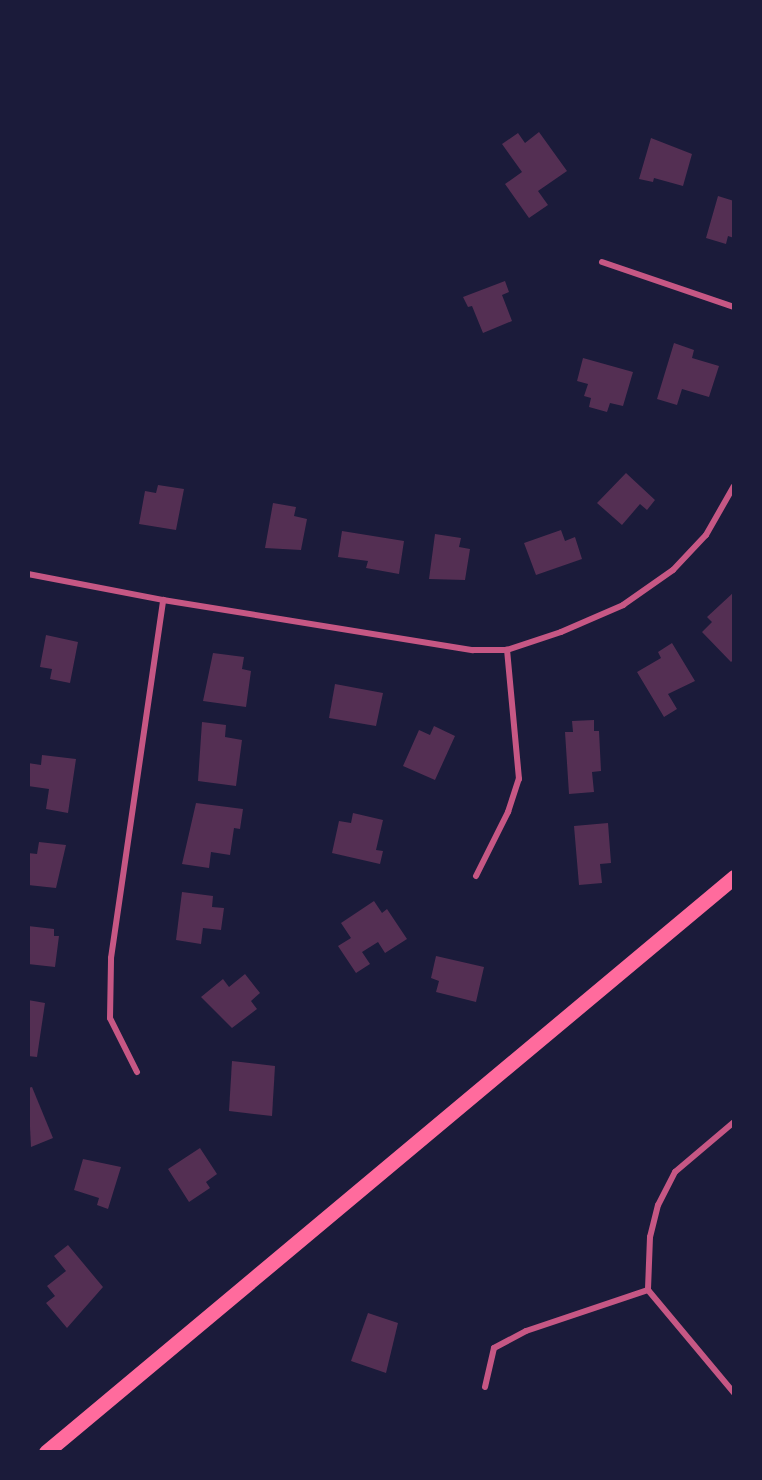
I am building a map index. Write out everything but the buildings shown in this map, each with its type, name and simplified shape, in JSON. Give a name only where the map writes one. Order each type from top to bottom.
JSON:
[{"type":"main road","points":[[46,1452],[731,884]]},
{"type":"street","points":[[602,262],[734,307]]},
{"type":"street","points":[[28,574],[164,600],[473,650],[507,650],[561,632],[623,605],[673,570],[706,535],[734,486]]},
{"type":"street","points":[[137,1072],[110,1018],[111,958],[164,600]]},
{"type":"street","points":[[476,876],[508,812],[519,779],[507,650]]},
{"type":"street","points":[[734,1122],[675,1172],[658,1205],[650,1237],[648,1290],[734,1393]]},
{"type":"street","points":[[485,1387],[494,1348],[526,1331],[648,1290]]}]
